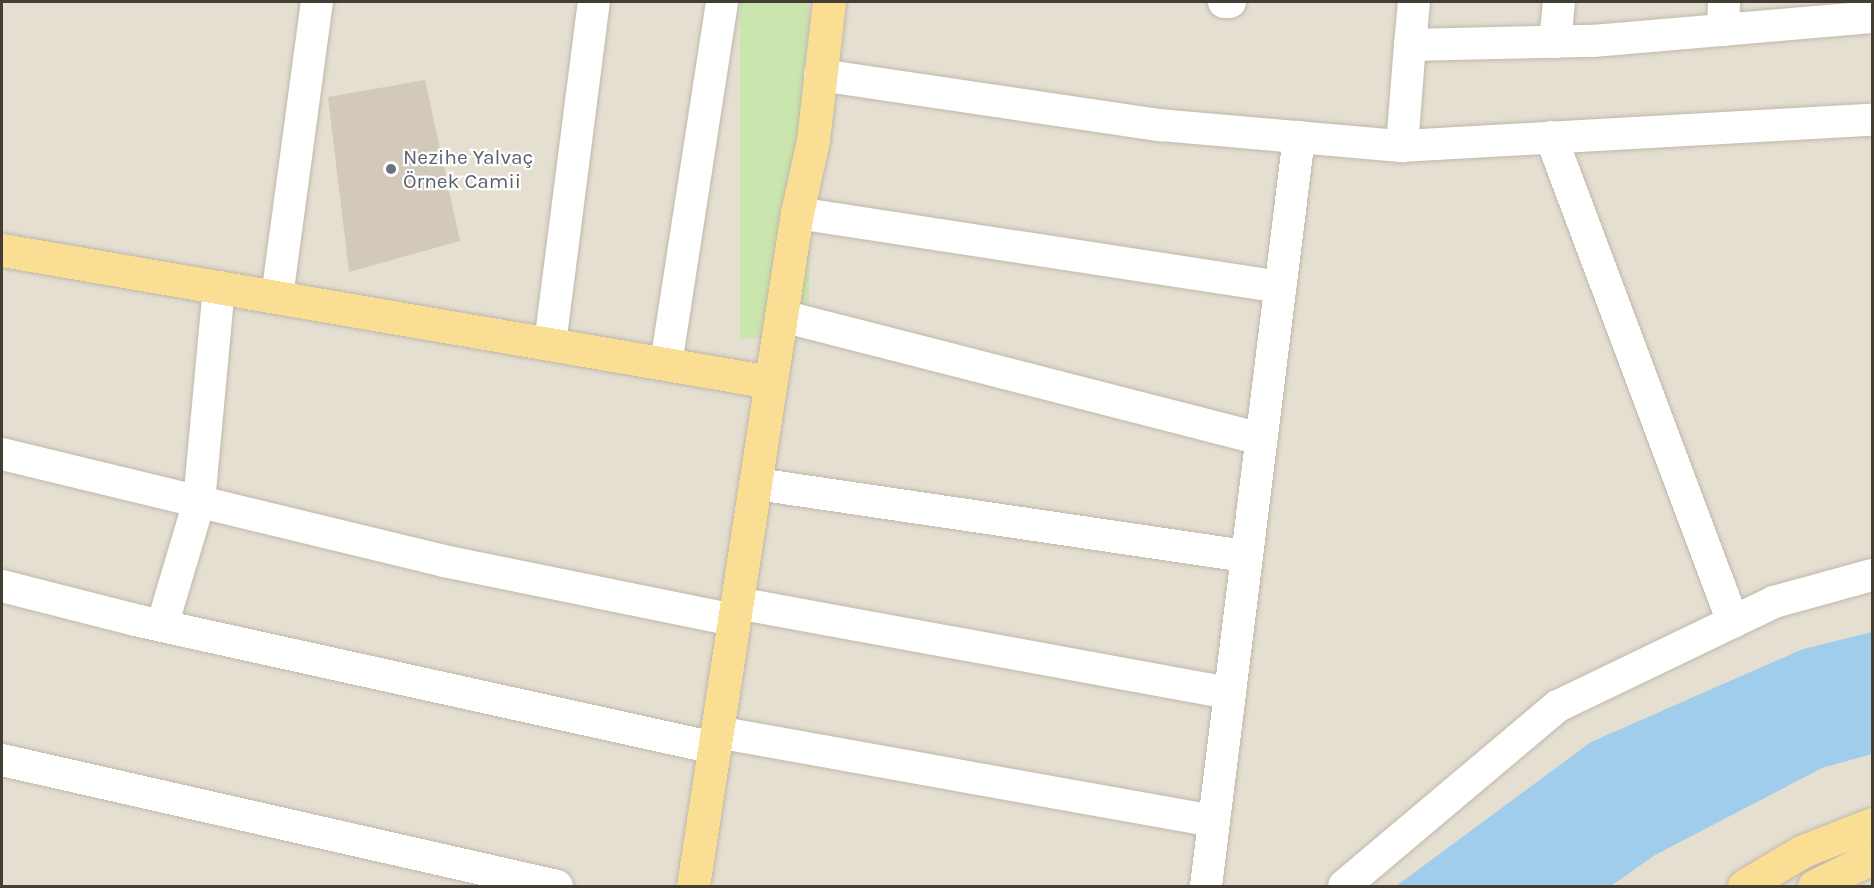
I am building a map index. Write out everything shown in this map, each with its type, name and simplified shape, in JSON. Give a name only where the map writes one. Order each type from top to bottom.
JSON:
[{"type":"main road","points":[[693,886],[757,484],[770,382],[797,213],[813,140],[829,2]]},
{"type":"main road","points":[[2,250],[770,382]]},
{"type":"main road","points":[[1744,886],[1803,851],[1872,824]]},
{"type":"main road","points":[[1814,886],[1872,858]]},
{"type":"street","points":[[277,297],[317,2]]},
{"type":"street","points":[[550,344],[594,2]]},
{"type":"street","points":[[666,364],[722,2]]},
{"type":"street","points":[[1224,2],[1230,2]]},
{"type":"street","points":[[1402,146],[1414,2]]},
{"type":"street","points":[[1555,42],[1558,2]]},
{"type":"street","points":[[1410,45],[1555,42],[1724,16],[1872,17]]},
{"type":"street","points":[[820,75],[1160,125],[1402,146],[1872,120]]},
{"type":"street","points":[[1206,886],[1299,137]]},
{"type":"street","points":[[1551,137],[1732,622]]},
{"type":"street","points":[[797,213],[1280,287]]},
{"type":"street","points":[[162,626],[199,502],[219,287]]},
{"type":"street","points":[[782,316],[1261,439]]},
{"type":"street","points":[[2,454],[444,561],[736,612],[1229,693]]},
{"type":"street","points":[[757,484],[1246,556]]},
{"type":"street","points":[[1344,886],[1558,706],[1774,602],[1872,575]]},
{"type":"street","points":[[2,586],[162,626],[716,740],[1213,821]]},
{"type":"street","points":[[2,760],[557,886]]},
{"type":"shaded area","points":[[2,2],[1872,2],[1872,886],[2,886]]},
{"type":"green space","points":[[740,2],[809,2],[809,338],[740,338]]},
{"type":"water","points":[[1872,632],[1872,754],[1822,768],[1655,855],[1611,886],[1396,886],[1591,742],[1803,649]]},
{"type":"building","name":"Nezihe Yalvaç Örnek Camii","points":[[425,80],[460,241],[349,272],[328,97]]},
{"type":"place","name":"Nezihe Yalvaç Örnek Camii","points":[[391,169]]}]
